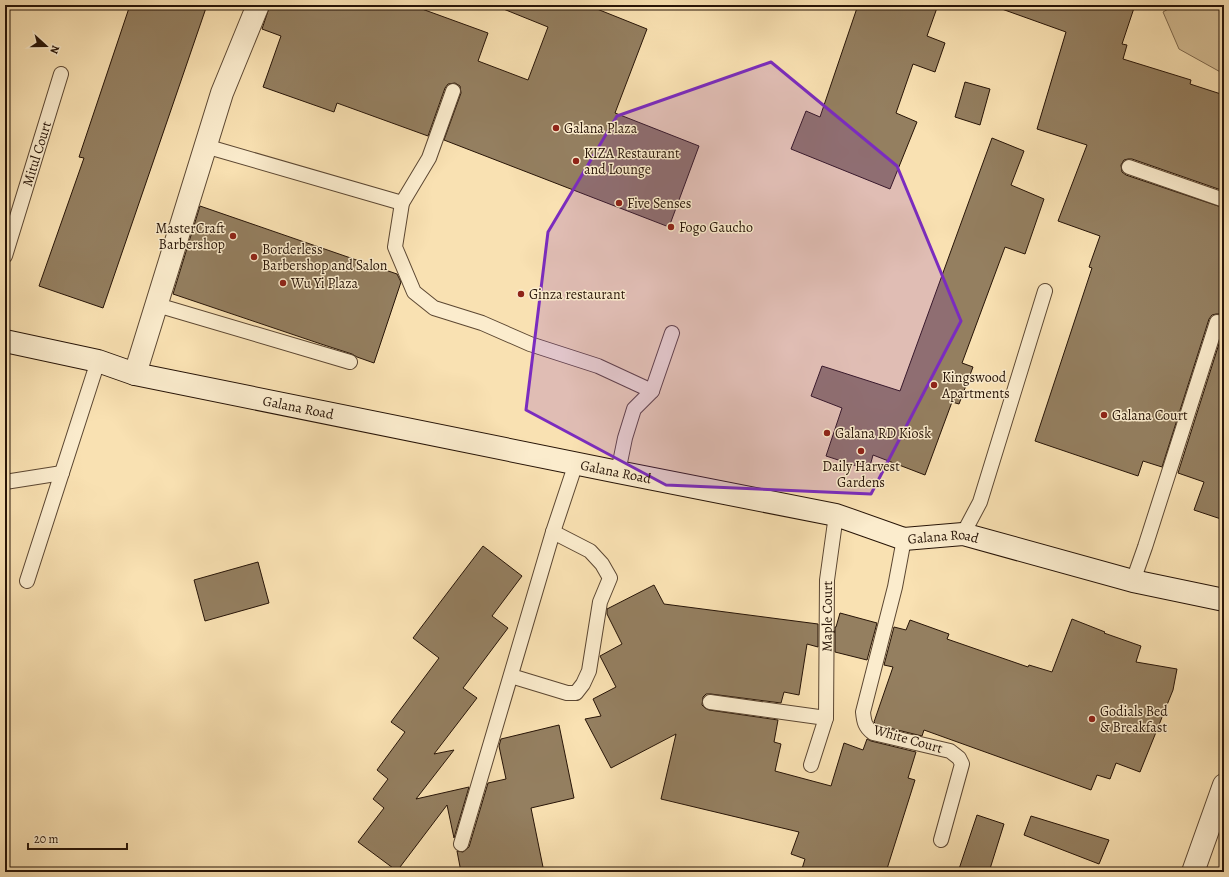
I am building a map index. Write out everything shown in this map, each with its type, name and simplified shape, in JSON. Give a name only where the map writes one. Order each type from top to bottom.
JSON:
[{"type":"main road","points":[[135,374],[222,93],[258,5]]},
{"type":"main road","name":"Galana Road","points":[[5,341],[98,361],[135,374],[836,515],[904,539],[963,534],[1133,580],[1224,600]]},
{"type":"main road","points":[[1193,872],[1224,785]]},
{"type":"lane","name":"Mitul Court","points":[[5,256],[61,74]]},
{"type":"lane","points":[[453,91],[429,158],[402,203],[395,247],[414,292],[434,308],[482,323],[530,344],[598,366],[652,391]]},
{"type":"lane","points":[[205,146],[402,203]]},
{"type":"lane","points":[[1129,167],[1224,200]]},
{"type":"lane","points":[[963,534],[980,502],[1045,291]]},
{"type":"lane","points":[[157,305],[350,362]]},
{"type":"lane","points":[[1133,580],[1217,322]]},
{"type":"lane","points":[[618,472],[625,438],[634,409],[652,391],[672,333]]},
{"type":"lane","points":[[27,581],[98,361]]},
{"type":"lane","points":[[461,844],[512,676],[553,532],[576,463]]},
{"type":"lane","points":[[5,482],[62,473]]},
{"type":"lane","name":"Maple Court","points":[[811,765],[826,718],[827,580],[836,515]]},
{"type":"lane","points":[[512,676],[567,693],[576,693],[583,684],[589,671],[600,602],[610,578],[602,564],[590,551],[553,532]]},
{"type":"lane","name":"White Court","points":[[904,539],[895,587],[863,712],[867,729],[873,733],[950,751],[959,758],[962,764],[941,840]]},
{"type":"lane","points":[[710,702],[826,718]]},
{"type":"highlighted area","points":[[771,62],[897,166],[961,321],[871,494],[666,485],[526,410],[548,232],[617,116]]},
{"type":"shaded area","points":[[1175,5],[1224,5],[1224,74],[1179,49],[1163,12]]},
{"type":"building","points":[[130,5],[207,5],[103,308],[39,286],[84,158],[79,157]]},
{"type":"building","points":[[270,5],[411,5],[488,33],[478,61],[528,80],[548,27],[496,5],[587,5],[647,29],[615,113],[699,146],[669,227],[444,140],[461,93],[460,86],[455,83],[448,84],[445,88],[428,136],[337,103],[334,112],[263,87],[281,36],[262,29]]},
{"type":"building","points":[[858,5],[938,5],[927,36],[945,43],[935,72],[913,64],[896,113],[917,122],[890,189],[791,149],[806,111],[820,117]]},
{"type":"building","points":[[1000,5],[1135,5],[1122,44],[1127,45],[1123,59],[1191,80],[1190,84],[1224,95],[1224,191],[1132,159],[1124,160],[1121,165],[1122,172],[1126,175],[1224,208],[1224,318],[1220,314],[1216,314],[1212,315],[1209,319],[1162,467],[1143,461],[1138,476],[1035,441],[1092,268],[1089,267],[1100,236],[1058,221],[1087,145],[1037,129],[1066,32],[999,8]]},
{"type":"building","points":[[965,82],[990,89],[980,125],[955,117]]},
{"type":"building","points":[[992,138],[1024,151],[1011,185],[1044,199],[1025,254],[1005,247],[962,363],[973,367],[959,404],[952,402],[925,475],[873,455],[869,470],[826,456],[842,408],[811,396],[822,366],[900,391]]},
{"type":"building","name":"Wu Yi Plaza","points":[[200,206],[397,274],[401,282],[374,363],[352,354],[173,294]]},
{"type":"building","points":[[1224,328],[1224,520],[1194,510],[1204,482],[1178,473]]},
{"type":"building","points":[[483,546],[522,576],[492,616],[508,628],[463,688],[477,698],[434,754],[454,750],[416,799],[469,787],[454,838],[447,805],[397,871],[358,842],[384,808],[373,799],[388,779],[377,770],[405,732],[391,722],[439,658],[413,638]]},
{"type":"building","points":[[258,562],[269,603],[205,621],[194,580]]},
{"type":"building","points":[[654,585],[664,604],[818,624],[818,647],[807,644],[799,695],[784,692],[781,703],[706,694],[703,697],[702,705],[709,710],[778,720],[774,742],[781,744],[775,771],[831,786],[844,743],[863,750],[867,739],[916,752],[908,778],[915,780],[886,872],[801,872],[805,859],[791,854],[799,832],[661,799],[676,734],[611,768],[585,719],[601,716],[593,699],[616,687],[600,656],[622,644],[607,614],[607,609]]},
{"type":"building","points":[[840,613],[877,623],[867,660],[835,652],[835,627]]},
{"type":"building","points":[[1072,619],[1105,632],[1104,633],[1141,646],[1136,662],[1177,669],[1173,690],[1140,772],[1116,763],[1110,779],[1097,775],[1091,790],[924,730],[922,736],[877,725],[874,722],[893,667],[884,665],[894,627],[906,630],[910,620],[949,634],[947,639],[1028,667],[1029,665],[1052,672]]},
{"type":"building","points":[[559,725],[574,798],[531,808],[544,872],[461,872],[457,851],[463,852],[469,847],[488,783],[506,779],[499,746],[501,739]]},
{"type":"building","points":[[977,815],[1004,824],[989,872],[958,872]]},
{"type":"building","points":[[1031,816],[1109,840],[1099,864],[1024,835]]},
{"type":"place","name":"Galana Plaza","points":[[556,128]]},
{"type":"place","name":"KIZA Restaurant and Lounge","points":[[576,161]]},
{"type":"place","name":"Five Senses","points":[[619,203]]},
{"type":"place","name":"Fogo Gaucho","points":[[671,227]]},
{"type":"place","name":"MasterCraft Barbershop","points":[[233,236]]},
{"type":"place","name":"Borderless Barbershop and Salon","points":[[254,257]]},
{"type":"place","name":"Wu Yi Plaza","points":[[283,283]]},
{"type":"place","name":"Ginza restaurant","points":[[521,294]]},
{"type":"place","name":"Kingswood Apartments","points":[[934,385]]},
{"type":"place","name":"Galana Court","points":[[1104,415]]},
{"type":"place","name":"Galana RD Kiosk","points":[[827,433]]},
{"type":"place","name":"Daily Harvest Gardens","points":[[861,451]]},
{"type":"place","name":"Godials Bed & Breakfast","points":[[1092,719]]}]
